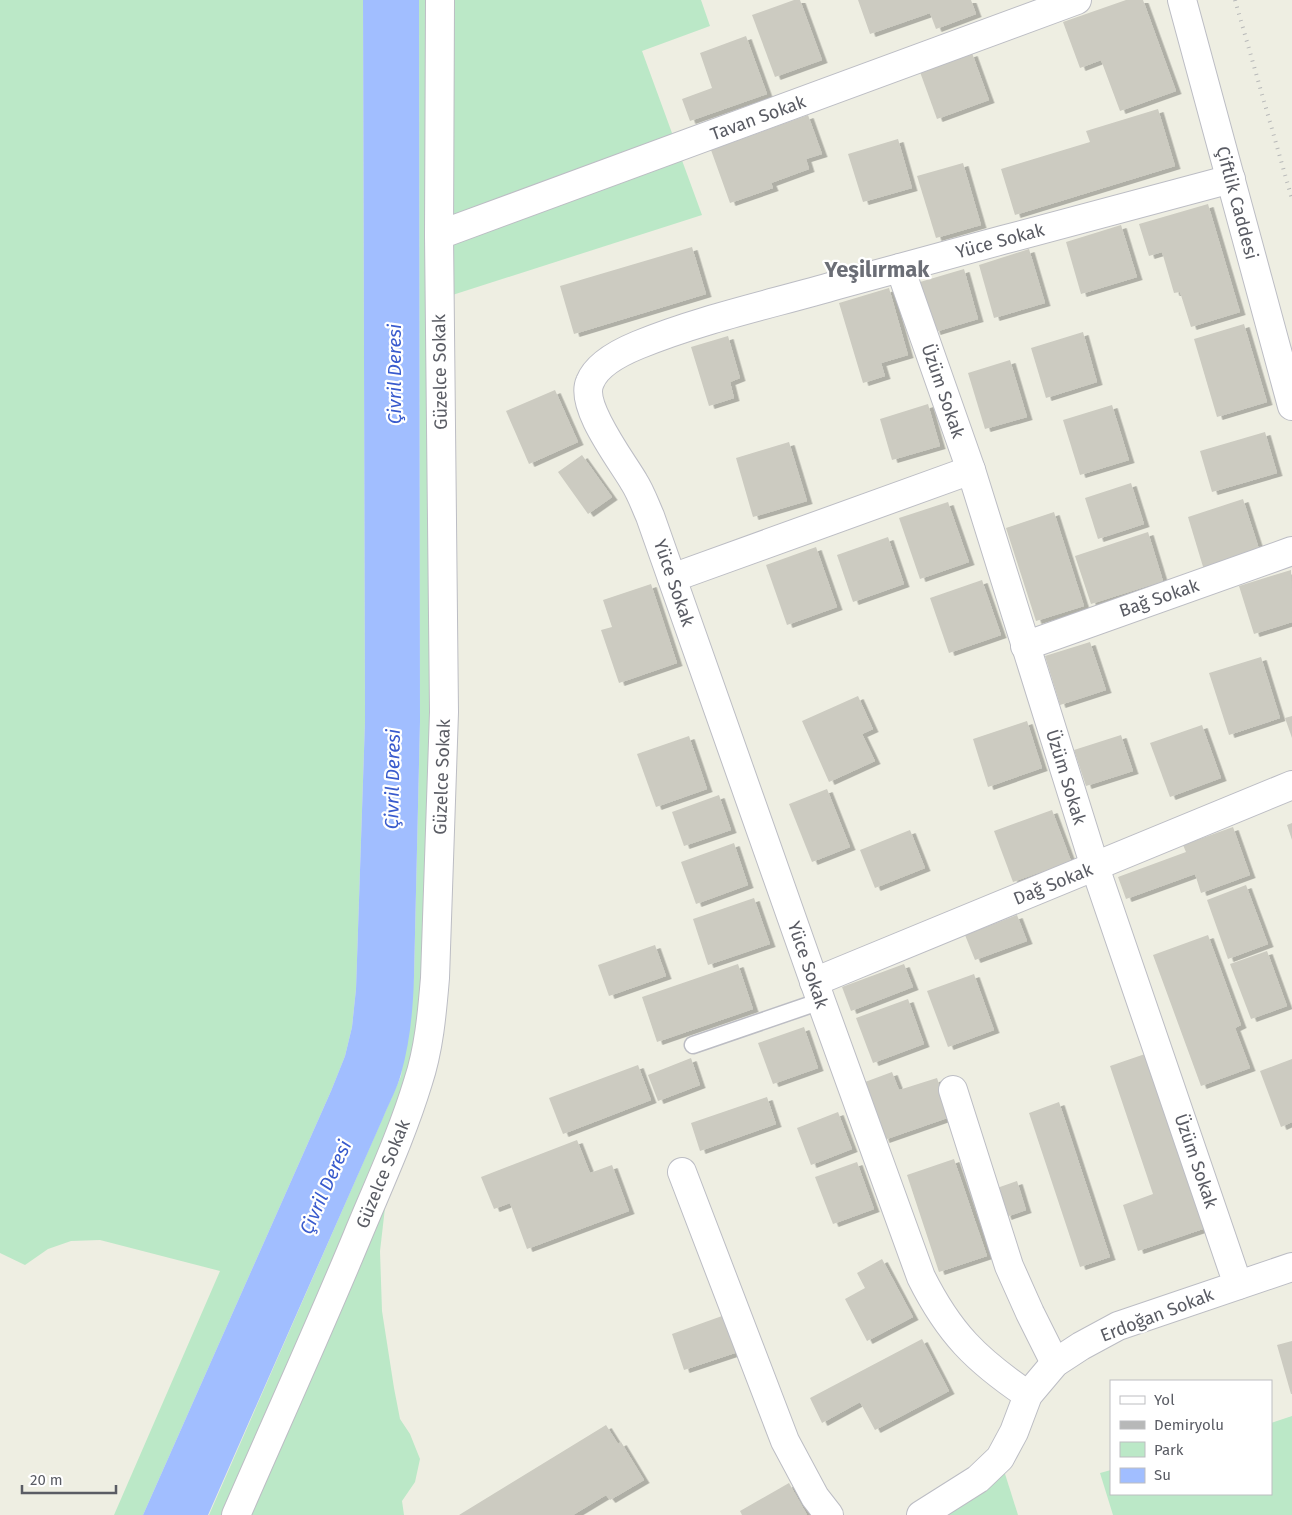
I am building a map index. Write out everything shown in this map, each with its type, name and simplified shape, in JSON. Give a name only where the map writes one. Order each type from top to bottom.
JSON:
[{"type":"street","name":"Güzelce Sokak","points":[[236,1515],[339,1281],[402,1129],[419,1081],[427,1047],[435,978],[444,712],[439,235],[440,0]]},
{"type":"street","name":"Tavan Sokak","points":[[439,235],[1077,0]]},
{"type":"street","name":"Çiftlik Caddesi","points":[[1182,0],[1292,406]]},
{"type":"street","name":"Yüce Sokak","points":[[1028,1396],[1004,1380],[963,1343],[934,1304],[920,1276],[817,991],[650,516],[636,485],[595,419],[590,406],[589,383],[596,372],[625,351],[687,327],[1231,179]]},
{"type":"street","name":"Üzüm Sokak","points":[[900,268],[971,470],[1095,868],[1238,1285]]},
{"type":"street","points":[[672,578],[971,470]]},
{"type":"street","name":"Bağ Sokak","points":[[1025,646],[1292,551]]},
{"type":"street","name":"Dağ Sokak","points":[[817,991],[1095,868],[1292,785]]},
{"type":"street","points":[[952,1090],[1009,1266],[1055,1363]]},
{"type":"street","points":[[682,1172],[785,1441],[815,1497],[829,1515]]},
{"type":"street","name":"Erdoğan Sokak","points":[[921,1515],[978,1479],[1000,1458],[1014,1432],[1028,1396],[1055,1363],[1118,1326],[1292,1267]]},
{"type":"lane","points":[[693,1045],[817,991]]},
{"type":"green space","points":[[0,0],[363,0],[365,721],[356,989],[352,1027],[345,1056],[331,1091],[143,1515],[114,1515],[220,1271],[100,1240],[71,1241],[48,1249],[25,1265],[0,1253]]},
{"type":"green space","points":[[419,0],[701,0],[710,26],[642,51],[702,215],[440,299],[435,978],[391,1156],[380,1251],[382,1311],[394,1388],[400,1419],[410,1434],[420,1459],[415,1482],[402,1501],[404,1515],[209,1515],[401,1076],[414,977],[420,722]]},
{"type":"green space","points":[[1292,1416],[1292,1515],[1113,1515],[1100,1473],[1110,1470],[1110,1495],[1272,1495],[1272,1423]]},
{"type":"green space","points":[[1000,1458],[1018,1515],[921,1515]]},
{"type":"water","name":"Çivril Deresi","points":[[363,0],[419,0],[420,722],[414,977],[409,1038],[395,1091],[208,1515],[143,1515],[331,1091],[345,1056],[352,1027],[356,989],[365,721]]},
{"type":"building","points":[[794,0],[800,0],[822,60],[775,77],[752,15]]},
{"type":"building","points":[[858,0],[971,0],[976,14],[936,29],[930,13],[870,34]]},
{"type":"building","points":[[1126,0],[1143,0],[1176,91],[1120,111],[1101,60],[1080,68],[1063,22]]},
{"type":"building","points":[[746,36],[767,94],[690,121],[682,99],[712,88],[700,53]]},
{"type":"building","points":[[972,53],[989,100],[937,119],[920,72]]},
{"type":"building","points":[[1158,109],[1175,166],[1015,215],[1001,169],[1090,142],[1086,131]]},
{"type":"building","points":[[808,115],[822,154],[806,159],[809,169],[771,183],[773,188],[730,203],[711,150]]},
{"type":"building","points":[[898,139],[912,188],[863,202],[848,154]]},
{"type":"building","points":[[963,163],[981,225],[936,238],[917,176]]},
{"type":"building","points":[[1208,204],[1240,312],[1191,327],[1180,292],[1174,293],[1162,252],[1149,256],[1139,224]]},
{"type":"building","points":[[1121,225],[1137,277],[1081,294],[1066,242]]},
{"type":"building","points":[[692,247],[706,294],[574,334],[560,286]]},
{"type":"building","points":[[1029,249],[1045,303],[994,318],[979,265]]},
{"type":"building","points":[[964,269],[978,319],[935,332],[920,282]]},
{"type":"building","points":[[889,288],[908,355],[881,363],[885,376],[863,383],[839,303]]},
{"type":"building","points":[[1244,324],[1267,402],[1217,417],[1194,339]]},
{"type":"building","points":[[1083,332],[1097,382],[1046,398],[1031,348]]},
{"type":"building","points":[[728,336],[740,378],[730,382],[734,398],[709,406],[691,347]]},
{"type":"building","points":[[1010,360],[1027,417],[985,429],[968,373]]},
{"type":"building","points":[[555,390],[578,442],[529,464],[506,411]]},
{"type":"building","points":[[928,404],[940,446],[892,460],[880,419]]},
{"type":"building","points":[[1112,405],[1129,460],[1080,475],[1063,420]]},
{"type":"building","points":[[1265,432],[1277,473],[1212,492],[1200,451]]},
{"type":"building","points":[[789,442],[807,501],[753,517],[736,458]]},
{"type":"building","points":[[582,455],[612,497],[588,514],[558,472]]},
{"type":"building","points":[[1131,483],[1144,524],[1098,539],[1085,498]]},
{"type":"building","points":[[1243,499],[1260,552],[1204,570],[1188,517]]},
{"type":"building","points":[[948,502],[969,562],[920,579],[899,518]]},
{"type":"building","points":[[1054,512],[1084,606],[1036,621],[1006,528]]},
{"type":"building","points":[[1148,532],[1163,581],[1091,604],[1075,556]]},
{"type":"building","points":[[888,537],[904,584],[853,602],[837,555]]},
{"type":"building","points":[[816,547],[837,607],[787,625],[766,565]]},
{"type":"building","points":[[1291,570],[1292,622],[1254,634],[1239,586]]},
{"type":"building","points":[[982,580],[1001,635],[949,653],[930,598]]},
{"type":"building","points":[[651,584],[677,663],[619,683],[601,630],[612,627],[603,600]]},
{"type":"building","points":[[1090,642],[1106,690],[1060,705],[1045,656]]},
{"type":"building","points":[[1261,657],[1280,718],[1229,735],[1209,673]]},
{"type":"building","points":[[858,696],[873,729],[862,734],[875,761],[829,782],[802,721]]},
{"type":"building","points":[[1292,716],[1292,738],[1285,718]]},
{"type":"building","points":[[1027,721],[1042,768],[988,787],[973,739]]},
{"type":"building","points":[[1202,725],[1221,778],[1170,797],[1150,743]]},
{"type":"building","points":[[1121,735],[1133,771],[1086,786],[1074,750]]},
{"type":"building","points":[[689,736],[707,789],[656,807],[637,754]]},
{"type":"building","points":[[827,789],[850,847],[812,862],[789,804]]},
{"type":"building","points":[[719,795],[731,830],[684,846],[672,812]]},
{"type":"building","points":[[1052,810],[1071,861],[1013,882],[994,831]]},
{"type":"building","points":[[1292,823],[1292,840],[1287,825]]},
{"type":"building","points":[[1233,827],[1250,875],[1201,893],[1195,874],[1126,899],[1118,877],[1186,852],[1183,845]]},
{"type":"building","points":[[910,830],[925,868],[875,888],[860,850]]},
{"type":"building","points":[[734,843],[748,885],[696,904],[681,862]]},
{"type":"building","points":[[1246,885],[1268,944],[1228,959],[1207,900]]},
{"type":"building","points":[[754,898],[770,944],[708,965],[693,919]]},
{"type":"building","points":[[1017,915],[1027,941],[975,960],[965,935]]},
{"type":"building","points":[[1208,935],[1241,1025],[1235,1028],[1250,1068],[1201,1086],[1153,955]]},
{"type":"building","points":[[655,945],[666,976],[609,996],[598,965]]},
{"type":"building","points":[[1267,951],[1287,1006],[1251,1019],[1230,964]]},
{"type":"building","points":[[738,964],[753,1009],[657,1042],[642,997]]},
{"type":"building","points":[[904,964],[913,987],[851,1011],[842,987]]},
{"type":"building","points":[[974,974],[994,1030],[948,1047],[927,991]]},
{"type":"building","points":[[908,999],[924,1044],[873,1063],[856,1018]]},
{"type":"building","points":[[804,1027],[818,1068],[773,1084],[758,1043]]},
{"type":"building","points":[[1145,1054],[1203,1229],[1138,1251],[1123,1205],[1153,1194],[1110,1066]]},
{"type":"building","points":[[691,1058],[700,1085],[658,1101],[648,1075]]},
{"type":"building","points":[[1292,1059],[1292,1122],[1281,1127],[1260,1071]]},
{"type":"building","points":[[638,1065],[651,1100],[563,1134],[549,1098]]},
{"type":"building","points":[[892,1072],[899,1090],[937,1078],[950,1117],[884,1140],[865,1082]]},
{"type":"building","points":[[767,1097],[776,1124],[700,1151],[691,1123]]},
{"type":"building","points":[[1059,1102],[1110,1257],[1080,1267],[1029,1113]]},
{"type":"building","points":[[838,1112],[852,1149],[811,1165],[797,1128]]},
{"type":"building","points":[[577,1140],[590,1173],[612,1165],[629,1211],[527,1249],[510,1203],[494,1209],[481,1177]]},
{"type":"building","points":[[954,1159],[987,1256],[939,1272],[907,1175]]},
{"type":"building","points":[[857,1162],[874,1209],[833,1224],[815,1177]]},
{"type":"building","points":[[1017,1181],[1026,1210],[1006,1217],[997,1188]]},
{"type":"building","points":[[882,1259],[913,1317],[867,1341],[845,1299],[865,1288],[857,1273]]},
{"type":"building","points":[[722,1316],[735,1353],[684,1370],[672,1334]]},
{"type":"building","points":[[922,1339],[949,1391],[875,1430],[860,1402],[822,1423],[810,1398]]},
{"type":"building","points":[[1292,1341],[1292,1394],[1291,1394],[1277,1345]]},
{"type":"building","points":[[606,1425],[618,1444],[621,1442],[644,1480],[610,1500],[606,1495],[573,1515],[459,1515]]},
{"type":"building","points":[[789,1483],[807,1515],[742,1515],[740,1511]]},
{"type":"railway","points":[[1235,0],[1292,199]]},
{"type":"district","name":"Yeşilırmak","points":[[877,269]]}]
